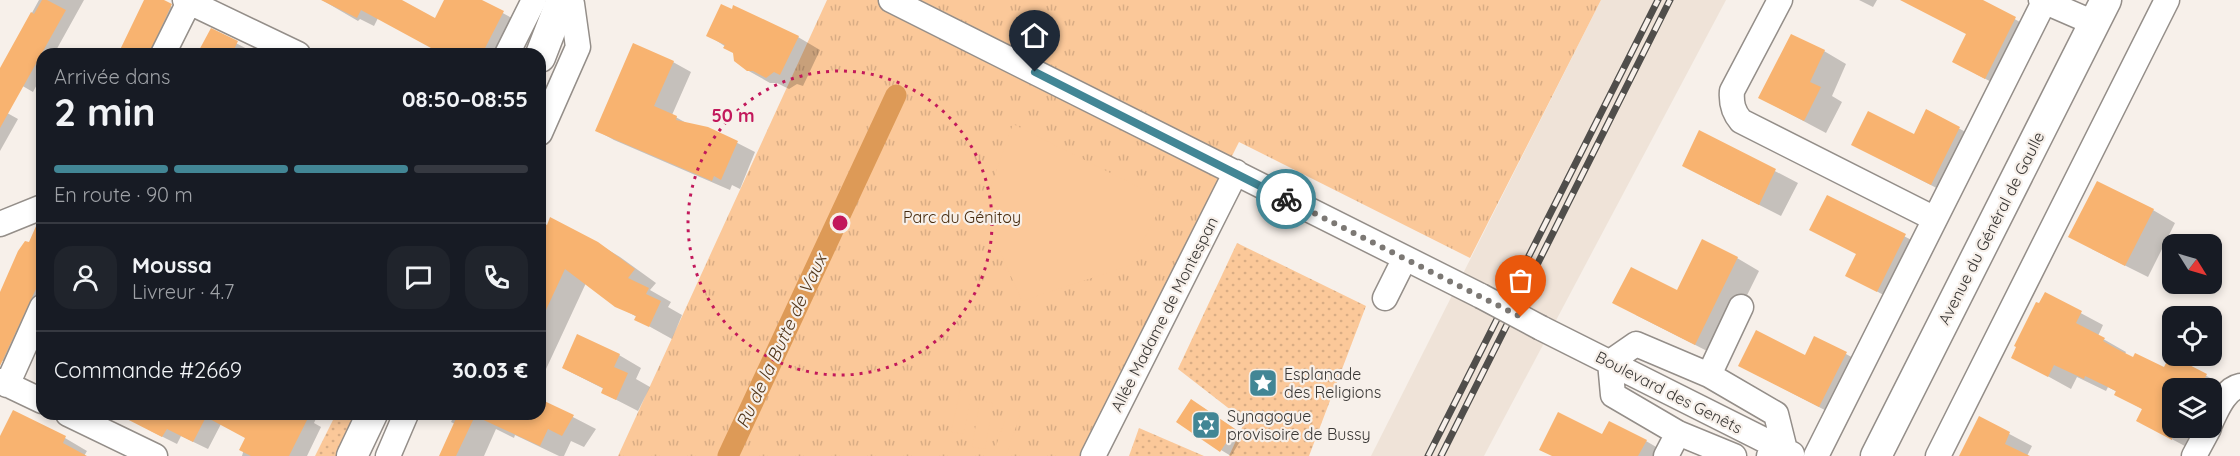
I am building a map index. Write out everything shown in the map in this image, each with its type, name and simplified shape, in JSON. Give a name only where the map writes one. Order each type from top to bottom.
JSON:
[{"type":"main road","points":[[545,48],[570,1]]},
{"type":"main road","name":"Avenue du Général de Gaulle","points":[[1876,456],[2100,12]]},
{"type":"main road","points":[[352,456],[369,420]]},
{"type":"street","points":[[510,48],[534,0]]},
{"type":"street","points":[[891,0],[1405,258],[1385,298]]},
{"type":"street","points":[[1780,0],[1732,92],[1731,99],[1735,114],[1740,121],[1935,219]]},
{"type":"street","points":[[1938,456],[2167,0]]},
{"type":"street","points":[[166,48],[187,1],[285,48]]},
{"type":"street","points":[[546,119],[578,47],[570,1]]},
{"type":"street","points":[[1816,456],[2044,1],[2100,12]]},
{"type":"street","name":"Allée Madame de Montespan","points":[[1093,456],[1236,172]]},
{"type":"street","points":[[0,224],[36,209]]},
{"type":"street","name":"Boulevard des Genêts","points":[[1405,258],[1784,454]]},
{"type":"street","points":[[1709,375],[1741,307]]},
{"type":"street","points":[[36,319],[4,383],[36,398]]},
{"type":"street","points":[[1734,456],[1678,433],[1613,395],[1610,362],[1636,344],[1709,375],[1776,414],[1784,454]]},
{"type":"street","points":[[2222,401],[2235,387],[2240,386]]},
{"type":"street","points":[[80,420],[155,456]]},
{"type":"street","points":[[388,456],[403,420]]},
{"type":"street","points":[[1666,456],[1678,433]]},
{"type":"street","points":[[2194,456],[2204,438]]},
{"type":"shaded area","points":[[1601,0],[1726,0],[1484,456],[1371,456]]},
{"type":"green space","name":"Parc du Génitoy","points":[[827,0],[1601,0],[1470,258],[1239,142],[1082,456],[618,456]]},
{"type":"green space","points":[[1013,124],[1164,200],[1131,265],[1022,301],[982,211]]},
{"type":"green space","points":[[1237,243],[1366,306],[1309,456],[1229,456],[1245,421],[1178,369]]},
{"type":"green space","points":[[961,386],[973,389],[964,434],[951,432]]},
{"type":"green space","points":[[980,401],[993,403],[985,449],[972,447]]},
{"type":"green space","points":[[1009,408],[1021,412],[1006,456],[994,452]]},
{"type":"green space","points":[[333,420],[355,420],[338,456],[315,456]]},
{"type":"green space","points":[[1139,428],[1204,456],[1129,456]]},
{"type":"building","points":[[42,0],[47,0],[66,10],[45,48],[36,48],[36,64],[0,128],[0,68],[31,12],[34,14]]},
{"type":"building","points":[[144,0],[164,0],[172,4],[152,48],[121,48]]},
{"type":"building","points":[[321,0],[402,0],[435,18],[444,0],[482,0],[504,11],[485,48],[431,48],[361,10],[357,18]]},
{"type":"building","points":[[1900,0],[1983,0],[2016,17],[1985,79],[1952,62],[1966,34]]},
{"type":"building","points":[[721,4],[732,9],[733,5],[799,36],[780,75],[774,72],[766,78],[753,71],[747,71],[734,61],[733,53],[723,48],[725,45],[706,36]]},
{"type":"building","points":[[211,28],[238,41],[235,48],[200,48]]},
{"type":"building","points":[[1791,34],[1825,50],[1810,82],[1821,87],[1804,121],[1758,98]]},
{"type":"building","points":[[633,43],[674,61],[654,106],[677,116],[676,120],[708,127],[738,141],[721,180],[714,176],[712,181],[595,131]]},
{"type":"building","points":[[1926,109],[1960,127],[1931,185],[1851,145],[1868,111],[1914,134]]},
{"type":"building","points":[[1699,130],[1776,169],[1759,205],[1682,166]]},
{"type":"building","points":[[2097,181],[2154,209],[2125,266],[2068,237]]},
{"type":"building","points":[[1827,195],[1906,234],[1877,292],[1845,276],[1856,254],[1809,230]]},
{"type":"building","points":[[550,217],[598,242],[635,269],[628,278],[649,288],[646,294],[661,301],[649,327],[634,320],[636,316],[615,307],[565,269],[546,310],[547,225]]},
{"type":"building","points":[[36,226],[36,289],[0,366],[0,292],[18,251],[25,241],[29,242]]},
{"type":"building","points":[[1702,239],[1738,257],[1695,345],[1612,303],[1631,267],[1677,290]]},
{"type":"building","points":[[2045,292],[2082,311],[2076,323],[2105,338],[2103,341],[2133,357],[2135,353],[2164,367],[2191,366],[2207,374],[2205,378],[2162,378],[2162,435],[2136,421],[2142,409],[2114,395],[2116,391],[2085,376],[2084,379],[2054,365],[2048,377],[2011,358],[2016,347],[2014,346],[2036,302],[2039,303]]},
{"type":"building","points":[[1756,330],[1805,355],[1814,336],[1847,352],[1819,407],[1738,366]]},
{"type":"building","points":[[577,334],[620,354],[614,367],[628,373],[616,400],[601,393],[603,388],[562,368]]},
{"type":"building","name":"Synagogue provisoire de Bussy","points":[[1191,399],[1235,429],[1220,452],[1176,422]]},
{"type":"building","points":[[546,402],[574,415],[562,436],[548,429],[540,446],[484,420],[546,420]]},
{"type":"building","points":[[13,410],[66,436],[63,443],[87,456],[0,456],[0,436]]},
{"type":"building","points":[[1558,412],[1602,434],[1609,421],[1647,440],[1638,456],[1552,456],[1539,450]]},
{"type":"building","points":[[1979,416],[2010,432],[2005,444],[2030,456],[1959,456]]},
{"type":"building","points":[[129,420],[204,420],[193,442],[167,429],[162,437]]},
{"type":"building","points":[[212,420],[307,420],[289,456],[251,456],[239,450],[245,438]]},
{"type":"building","points":[[455,420],[473,420],[456,456],[439,456]]},
{"type":"waterway","name":"Ru de la Butte de Vaux","points":[[728,456],[896,95]]},
{"type":"railway","points":[[1428,456],[1658,0]]},
{"type":"railway","points":[[1441,456],[1670,0]]},
{"type":"way so far","points":[[1286,199],[1521,317]]},
{"type":"place","name":"Esplanade des Religions","points":[[1263,383]]},
{"type":"place","name":"Synagogue provisoire de Bussy","points":[[1206,425]]},
{"type":"route","points":[[1035,72],[1286,199]]}]
